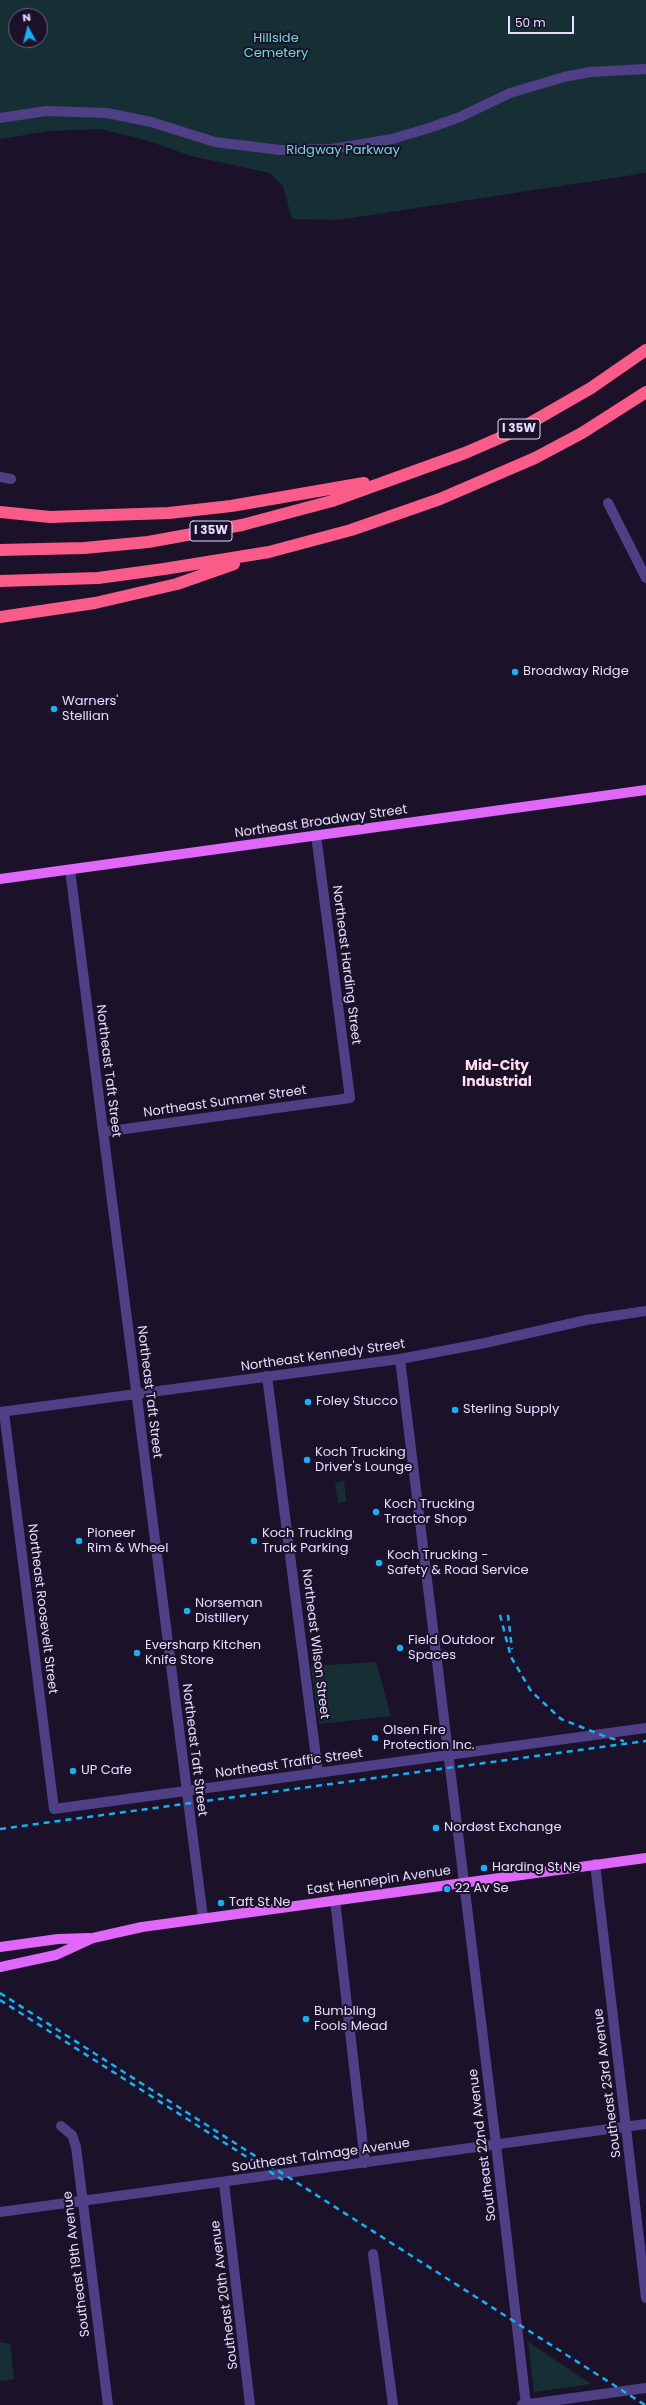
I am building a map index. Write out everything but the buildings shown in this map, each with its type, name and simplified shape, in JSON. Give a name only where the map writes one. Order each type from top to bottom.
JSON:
[{"type":"highway","name":"I 35W","points":[[0,550],[84,548],[148,542],[242,525],[324,503],[414,472],[518,430],[618,371],[646,348]]},
{"type":"highway","name":"I 35W","points":[[0,581],[98,578],[164,569],[269,552],[358,528],[447,496],[535,458],[582,433],[646,392]]},
{"type":"highway","points":[[0,512],[50,517],[169,514],[292,496],[414,472]]},
{"type":"highway","points":[[0,617],[95,603],[177,584],[269,552]]},
{"type":"main road","name":"Northeast Broadway Street","points":[[0,879],[646,790]]},
{"type":"main road","name":"East Hennepin Avenue","points":[[0,1967],[56,1955],[93,1938],[130,1929],[646,1858]]},
{"type":"main road","name":"East Hennepin Avenue","points":[[0,1947],[58,1939],[93,1938]]},
{"type":"street","points":[[0,118],[46,111],[107,113],[151,122],[215,142],[280,150],[332,149],[392,139],[429,128],[460,116],[510,93],[564,77],[590,72],[646,69]]},
{"type":"street","points":[[0,477],[11,479]]},
{"type":"street","points":[[608,503],[646,578]]},
{"type":"street","name":"Northeast Harding Street","points":[[316,835],[350,1098]]},
{"type":"street","name":"Northeast Taft Street","points":[[70,870],[203,1918]]},
{"type":"street","name":"Northeast Summer Street","points":[[103,1132],[350,1098]]},
{"type":"street","name":"Northeast Kennedy Street","points":[[2,1412],[400,1359],[485,1343],[586,1320],[646,1310]]},
{"type":"street","points":[[400,1359],[464,1882]]},
{"type":"street","name":"Northeast Wilson Street","points":[[267,1376],[318,1773]]},
{"type":"street","name":"Northeast Roosevelt Street","points":[[2,1412],[54,1809]]},
{"type":"street","name":"Northeast Traffic Street","points":[[54,1809],[646,1728]]},
{"type":"street","name":"Southeast 23rd Avenue","points":[[595,1864],[627,2126],[646,2298]]},
{"type":"street","name":"Southeast 22nd Avenue","points":[[464,1882],[496,2144],[524,2405]]},
{"type":"street","points":[[335,1900],[365,2162]]},
{"type":"street","name":"Southeast Talmage Avenue","points":[[0,2212],[646,2124]]},
{"type":"street","name":"Southeast 19th Avenue","points":[[61,2126],[72,2135],[76,2147],[108,2405]]},
{"type":"street","name":"Southeast 20th Avenue","points":[[224,2182],[250,2405]]},
{"type":"street","points":[[373,2254],[393,2405]]},
{"type":"street","points":[[524,2405],[646,2388]]},
{"type":"green space","points":[[0,0],[646,0],[646,173],[338,220],[292,219],[283,186],[270,173],[191,156],[145,140],[100,129],[50,131],[0,139]]},
{"type":"green space","points":[[344,1481],[346,1502],[338,1503],[335,1483]]},
{"type":"green space","points":[[376,1662],[391,1716],[319,1724],[311,1666]]},
{"type":"green space","points":[[0,2342],[10,2344],[14,2379],[0,2381]]},
{"type":"green space","points":[[528,2342],[591,2384],[534,2392]]},
{"type":"railway","points":[[500,1615],[511,1657],[531,1691],[561,1719],[609,1738],[624,1741]]},
{"type":"railway","points":[[508,1615],[512,1649]]},
{"type":"railway","points":[[0,1829],[646,1741]]},
{"type":"railway","points":[[0,1993],[645,2405]]},
{"type":"railway","points":[[0,2000],[283,2180]]},
{"type":"place","name":"Broadway Ridge","points":[[515,672]]},
{"type":"place","name":"Warners' Stellian","points":[[54,709]]},
{"type":"place","name":"Foley Stucco","points":[[308,1402]]},
{"type":"place","name":"Sterling Supply","points":[[455,1410]]},
{"type":"place","name":"Koch Trucking Driver's Lounge","points":[[307,1460]]},
{"type":"place","name":"Koch Trucking Tractor Shop","points":[[376,1512]]},
{"type":"place","name":"Pioneer Rim & Wheel","points":[[79,1541]]},
{"type":"place","name":"Koch Trucking Truck Parking","points":[[254,1541]]},
{"type":"place","name":"Koch Trucking - Safety & Road Service","points":[[379,1563]]},
{"type":"place","name":"Norseman Distillery","points":[[187,1611]]},
{"type":"place","name":"Field Outdoor Spaces","points":[[400,1648]]},
{"type":"place","name":"Eversharp Kitchen Knife Store","points":[[137,1653]]},
{"type":"place","name":"Olsen Fire Protection Inc.","points":[[375,1738]]},
{"type":"place","name":"UP Cafe","points":[[73,1771]]},
{"type":"place","name":"Nordøst Exchange","points":[[436,1828]]},
{"type":"place","name":"Harding St Ne","points":[[484,1868]]},
{"type":"place","name":"22 Av Se","points":[[447,1889]]},
{"type":"place","name":"Taft St Ne","points":[[221,1903]]},
{"type":"place","name":"Bumbling Fools Mead","points":[[306,2019]]},
{"type":"district","name":"Mid-City Industrial","points":[[497,1074]]},
{"type":"park label","name":"Hillside Cemetery","points":[[276,46]]},
{"type":"park label","name":"Ridgway Parkway","points":[[343,151]]}]
